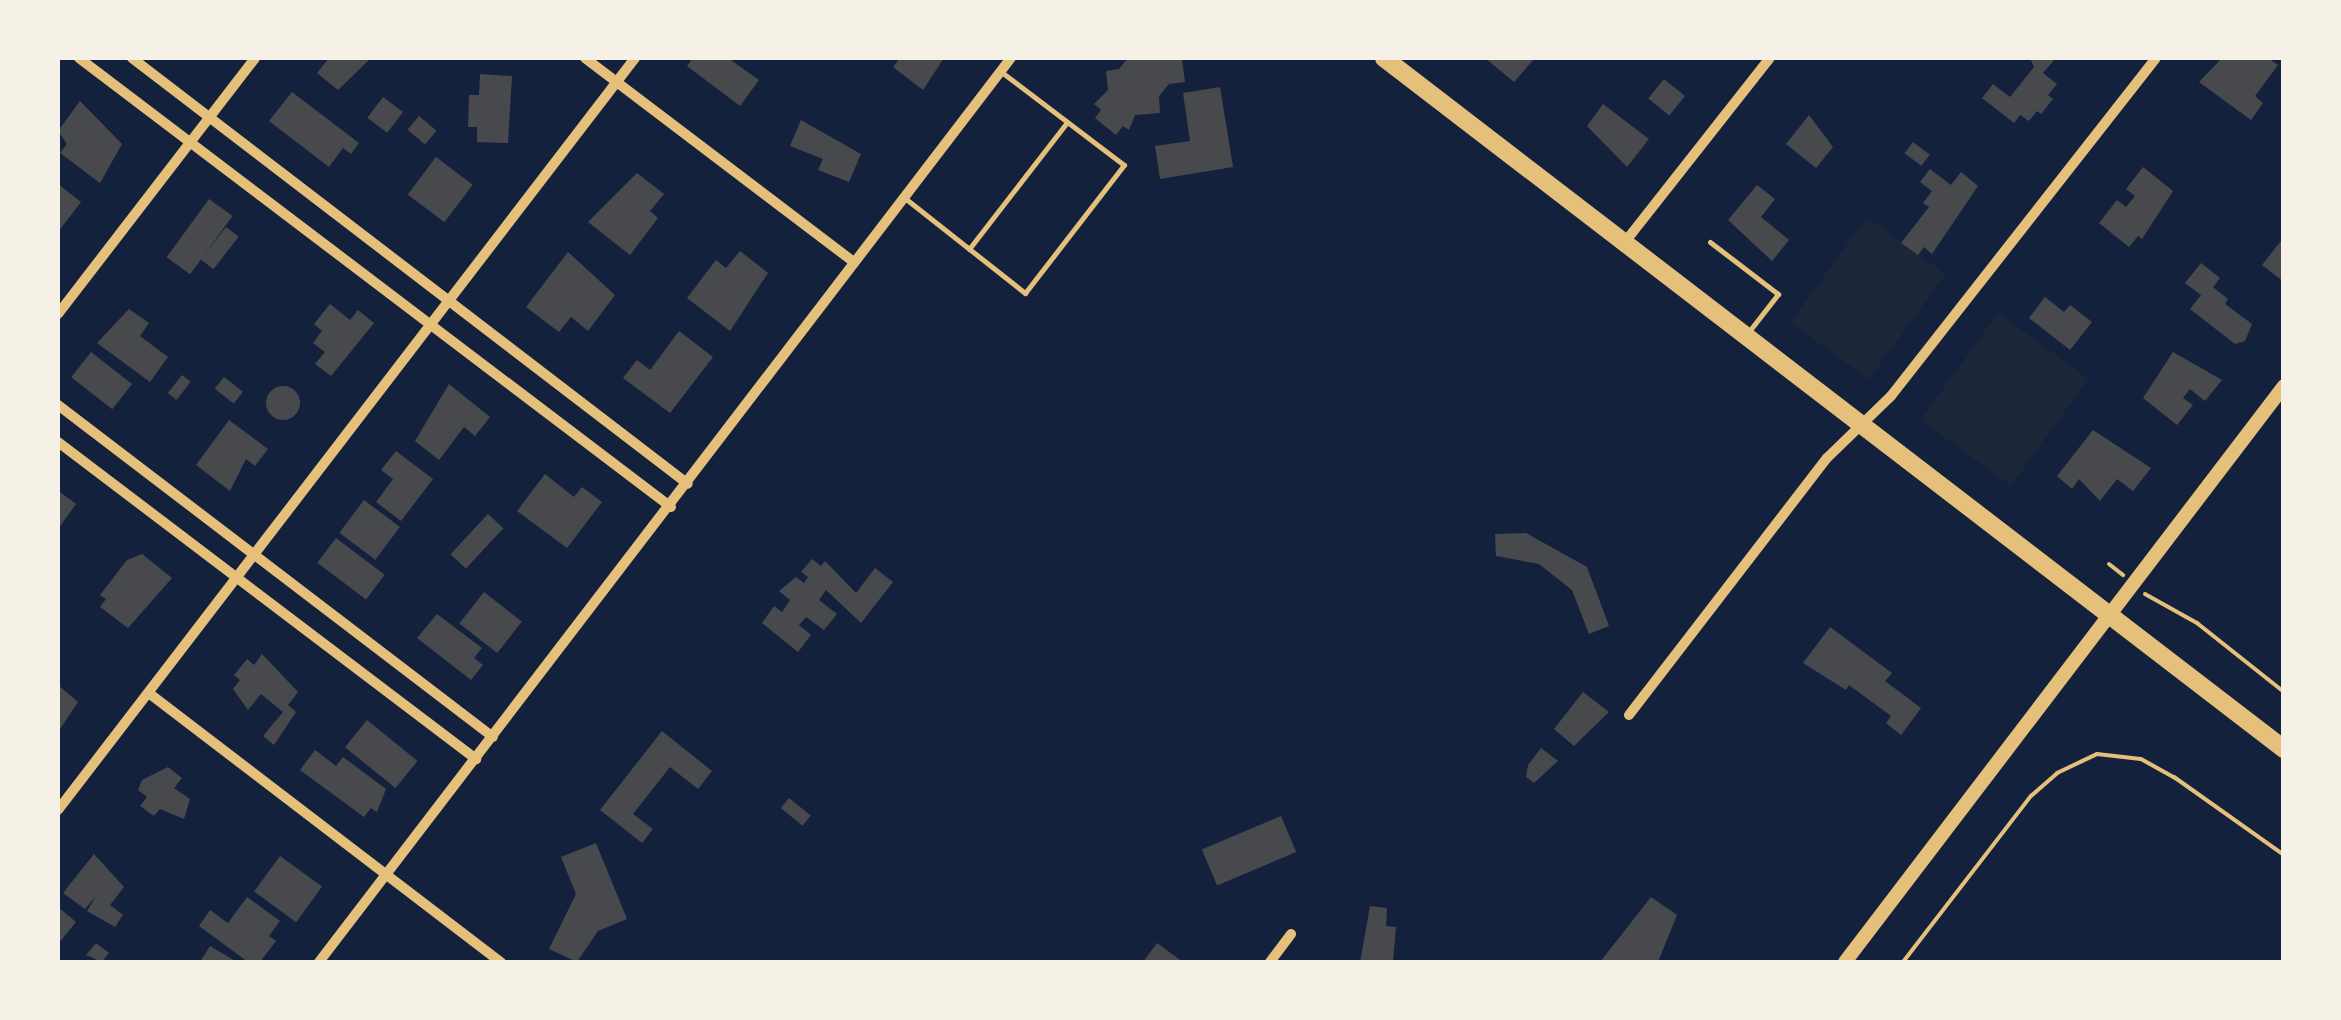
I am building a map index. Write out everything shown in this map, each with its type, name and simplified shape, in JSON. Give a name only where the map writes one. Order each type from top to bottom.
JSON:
[{"type":"highway","points":[[1386,58],[2284,749]]},
{"type":"street","points":[[79,58],[671,508]]},
{"type":"street","points":[[132,58],[688,484]]},
{"type":"street","points":[[58,314],[255,58]]},
{"type":"street","points":[[584,58],[854,262]]},
{"type":"street","points":[[58,810],[635,58]]},
{"type":"street","points":[[320,962],[671,508],[1010,58]]},
{"type":"street","points":[[1625,242],[1770,58]]},
{"type":"street","points":[[1629,715],[1827,458],[1860,426],[2156,58]]},
{"type":"street","points":[[1846,962],[2284,386]]},
{"type":"street","points":[[58,404],[494,737]]},
{"type":"street","points":[[58,442],[476,759]]},
{"type":"street","points":[[150,694],[501,962]]},
{"type":"street","points":[[1270,962],[1292,934]]},
{"type":"lane","points":[[904,198],[1025,292],[1113,180],[1124,165],[1000,71]]},
{"type":"lane","points":[[969,249],[1067,122]]},
{"type":"lane","points":[[1710,242],[1778,294],[1745,336]]},
{"type":"path","points":[[2156,603],[2197,623],[2284,692]]},
{"type":"path","points":[[1903,962],[2031,796],[2057,773],[2097,754],[2141,759],[2174,777],[2284,855]]},
{"type":"shaded area","points":[[1867,217],[1945,274],[1869,379],[1791,322]]},
{"type":"shaded area","points":[[1998,313],[2089,379],[2011,486],[1920,420]]},
{"type":"building","points":[[329,58],[371,58],[338,90],[317,73]]},
{"type":"building","points":[[693,58],[728,58],[759,80],[740,106],[687,66]]},
{"type":"building","points":[[900,58],[944,58],[923,90],[893,67]]},
{"type":"building","points":[[1128,58],[1182,60],[1185,82],[1169,84],[1159,96],[1160,113],[1135,115],[1129,130],[1123,126],[1116,135],[1095,118],[1101,110],[1094,104],[1108,90],[1106,71],[1119,69]]},
{"type":"building","points":[[1485,58],[1535,58],[1514,82]]},
{"type":"building","points":[[2030,58],[2056,58],[2043,73],[2057,84],[2048,95],[2053,99],[2041,114],[2037,111],[2029,121],[2020,115],[2014,123],[1982,98],[1993,84],[2010,97],[2034,67]]},
{"type":"building","points":[[2222,58],[2268,58],[2278,65],[2255,96],[2263,103],[2251,120],[2199,82]]},
{"type":"building","points":[[480,74],[512,76],[508,143],[477,142],[477,127],[468,127],[469,95],[479,95]]},
{"type":"building","points":[[1664,79],[1685,96],[1669,115],[1648,98]]},
{"type":"building","points":[[1220,87],[1233,167],[1160,179],[1155,146],[1190,141],[1183,93]]},
{"type":"building","points":[[292,92],[359,143],[351,154],[343,148],[329,167],[269,121]]},
{"type":"building","points":[[383,97],[403,112],[387,133],[367,118]]},
{"type":"building","points":[[80,101],[122,144],[100,183],[60,153],[67,144],[58,131]]},
{"type":"building","points":[[1603,104],[1649,139],[1627,167],[1587,126]]},
{"type":"building","points":[[1809,115],[1833,147],[1816,168],[1786,144]]},
{"type":"building","points":[[419,116],[437,131],[425,145],[407,130]]},
{"type":"building","points":[[801,120],[861,154],[849,182],[818,170],[823,159],[790,146]]},
{"type":"building","points":[[1913,142],[1930,155],[1921,166],[1905,153]]},
{"type":"building","points":[[436,157],[473,185],[444,222],[408,195]]},
{"type":"building","points":[[2143,167],[2173,191],[2142,239],[2138,236],[2129,247],[2099,223],[2117,200],[2126,207],[2135,196],[2126,189]]},
{"type":"building","points":[[1930,169],[1951,185],[1961,172],[1978,186],[1932,254],[1924,247],[1918,255],[1901,243],[1929,207],[1923,203],[1932,191],[1920,182]]},
{"type":"building","points":[[637,173],[664,194],[650,211],[658,218],[630,255],[588,222]]},
{"type":"building","points":[[58,184],[81,202],[58,232]]},
{"type":"building","points":[[1757,185],[1775,199],[1761,217],[1789,240],[1772,261],[1728,220]]},
{"type":"building","points":[[209,199],[232,216],[190,274],[167,257]]},
{"type":"building","points":[[226,227],[239,237],[213,269],[201,259]]},
{"type":"building","points":[[2284,237],[2284,282],[2262,265]]},
{"type":"building","points":[[740,251],[768,273],[730,331],[687,298],[716,260],[726,268]]},
{"type":"building","points":[[568,252],[615,295],[588,331],[571,317],[559,332],[526,307]]},
{"type":"building","points":[[2201,263],[2220,278],[2213,287],[2228,299],[2225,304],[2252,324],[2245,341],[2235,344],[2190,309],[2201,295],[2185,283]]},
{"type":"building","points":[[2045,297],[2064,312],[2070,305],[2092,322],[2070,350],[2029,318]]},
{"type":"building","points":[[330,304],[350,320],[358,310],[374,323],[331,376],[315,364],[325,352],[313,343],[322,331],[314,324]]},
{"type":"building","points":[[129,309],[149,323],[140,336],[168,357],[150,382],[97,343]]},
{"type":"building","points":[[679,331],[713,357],[670,413],[623,378],[637,360],[650,370]]},
{"type":"building","points":[[91,352],[132,384],[112,409],[71,377]]},
{"type":"building","points":[[2173,352],[2222,380],[2205,401],[2190,389],[2183,398],[2193,405],[2177,425],[2143,398]]},
{"type":"building","points":[[182,375],[191,382],[177,400],[168,393]]},
{"type":"building","points":[[224,377],[243,392],[234,404],[215,389]]},
{"type":"building","points":[[449,384],[490,417],[475,436],[464,427],[439,460],[415,441]]},
{"type":"building","points":[[283,386],[295,391],[300,403],[295,415],[283,420],[271,415],[266,403],[271,391]]},
{"type":"building","points":[[229,420],[268,449],[255,466],[246,459],[230,491],[196,465]]},
{"type":"building","points":[[2093,430],[2151,468],[2133,491],[2117,479],[2100,501],[2079,479],[2072,489],[2057,476]]},
{"type":"building","points":[[396,451],[433,479],[401,521],[376,502],[393,479],[381,470]]},
{"type":"building","points":[[545,474],[574,497],[582,487],[602,502],[567,548],[517,511]]},
{"type":"building","points":[[60,492],[76,504],[58,529],[58,495]]},
{"type":"building","points":[[364,500],[400,527],[375,560],[339,533]]},
{"type":"building","points":[[488,514],[503,528],[466,569],[450,554]]},
{"type":"building","points":[[1526,533],[1587,567],[1609,626],[1589,634],[1572,590],[1539,564],[1496,556],[1495,534]]},
{"type":"building","points":[[336,538],[385,575],[366,599],[317,563]]},
{"type":"building","points":[[142,554],[172,578],[128,628],[100,607],[106,599],[100,595],[127,560]]},
{"type":"building","points":[[812,559],[821,566],[825,561],[856,593],[875,568],[893,582],[861,623],[826,590],[819,600],[837,614],[824,630],[806,617],[799,625],[811,635],[798,652],[762,623],[774,606],[782,612],[790,600],[779,591],[796,577],[804,583],[808,577],[801,572]]},
{"type":"building","points":[[484,592],[522,622],[497,653],[459,624]]},
{"type":"building","points":[[437,614],[482,648],[474,658],[483,665],[471,680],[417,638]]},
{"type":"building","points":[[1830,627],[1892,673],[1885,681],[1921,708],[1901,735],[1886,723],[1891,716],[1849,685],[1846,690],[1803,663]]},
{"type":"building","points":[[262,654],[298,692],[288,705],[296,712],[274,745],[263,736],[283,712],[261,694],[248,710],[233,689],[240,680],[234,675],[247,659],[254,665]]},
{"type":"building","points":[[58,685],[78,702],[58,732]]},
{"type":"building","points":[[1583,692],[1609,712],[1574,746],[1554,729]]},
{"type":"building","points":[[367,720],[418,761],[395,788],[345,747]]},
{"type":"building","points":[[662,731],[712,771],[698,789],[670,767],[633,814],[653,829],[642,843],[600,810]]},
{"type":"building","points":[[1541,748],[1558,761],[1534,783],[1526,777],[1528,765]]},
{"type":"building","points":[[315,750],[336,766],[343,757],[386,789],[377,812],[371,808],[364,817],[300,770]]},
{"type":"building","points":[[168,767],[182,778],[174,788],[190,799],[184,819],[160,809],[154,816],[140,806],[147,797],[138,790],[142,780]]},
{"type":"building","points":[[789,798],[811,816],[803,826],[781,808]]},
{"type":"building","points":[[1281,816],[1296,852],[1217,886],[1202,850]]},
{"type":"building","points":[[596,843],[627,919],[598,931],[577,962],[549,949],[576,894],[561,857]]},
{"type":"building","points":[[94,854],[124,887],[110,905],[123,915],[115,927],[87,911],[96,896],[85,909],[63,893]]},
{"type":"building","points":[[280,856],[322,887],[296,922],[254,892]]},
{"type":"building","points":[[247,897],[280,921],[269,936],[276,941],[260,962],[248,962],[199,926],[210,910],[228,923]]},
{"type":"building","points":[[1651,897],[1677,915],[1658,962],[1600,962]]},
{"type":"building","points":[[1370,906],[1387,908],[1386,926],[1396,927],[1393,962],[1360,962]]},
{"type":"building","points":[[58,907],[76,922],[58,944]]},
{"type":"building","points":[[96,943],[109,953],[102,962],[86,955]]},
{"type":"building","points":[[1157,943],[1183,962],[1143,962]]},
{"type":"building","points":[[210,946],[237,962],[200,962]]}]
